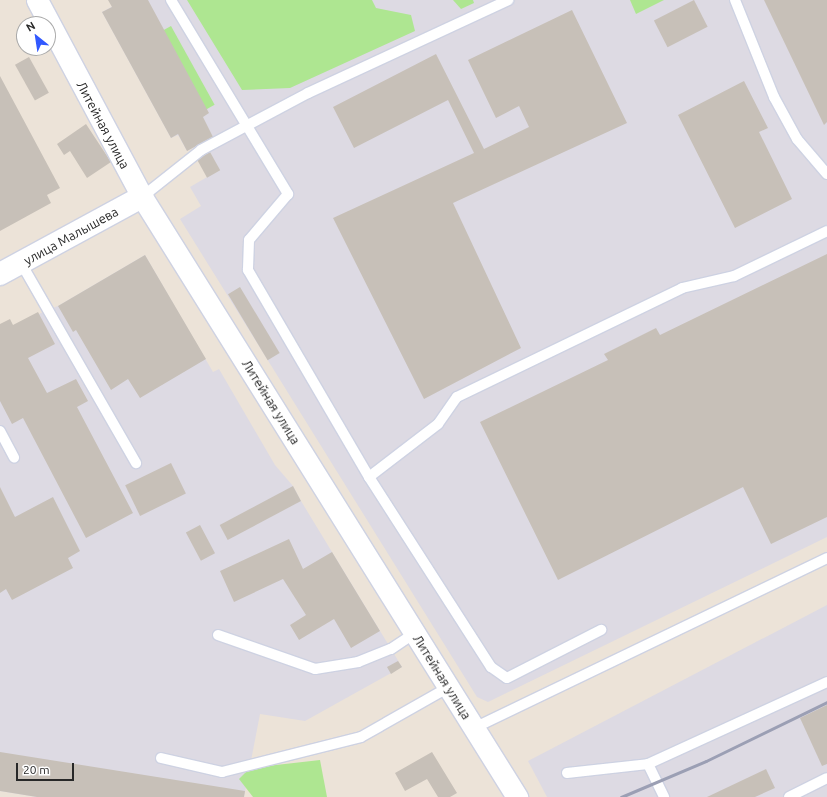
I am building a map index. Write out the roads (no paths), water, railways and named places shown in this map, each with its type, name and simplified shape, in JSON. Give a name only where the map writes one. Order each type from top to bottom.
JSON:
[{"type":"street","name":"Литейная улица","points":[[37,0],[142,197],[517,797]]},
{"type":"street","name":"улица Малышева","points":[[0,274],[142,197]]},
{"type":"lane","points":[[171,0],[288,194],[250,240],[248,270],[369,477],[491,667],[507,678],[601,630]]},
{"type":"lane","points":[[142,197],[201,150],[308,93],[508,0]]},
{"type":"lane","points":[[735,0],[774,97],[797,139],[827,174]]},
{"type":"lane","points":[[369,477],[438,424],[457,397],[682,288],[734,276],[827,231]]},
{"type":"lane","points":[[21,263],[136,462]]},
{"type":"lane","points":[[0,431],[14,457]]},
{"type":"lane","points":[[474,728],[827,558]]},
{"type":"lane","points":[[218,635],[315,669],[358,662],[391,649],[415,634]]},
{"type":"lane","points":[[567,773],[648,764],[827,682]]},
{"type":"lane","points":[[161,758],[222,772],[361,737],[449,687]]},
{"type":"lane","points":[[648,764],[664,797]]},
{"type":"lane","points":[[789,797],[827,778]]},
{"type":"railway","points":[[621,797],[706,761],[827,702]]}]
